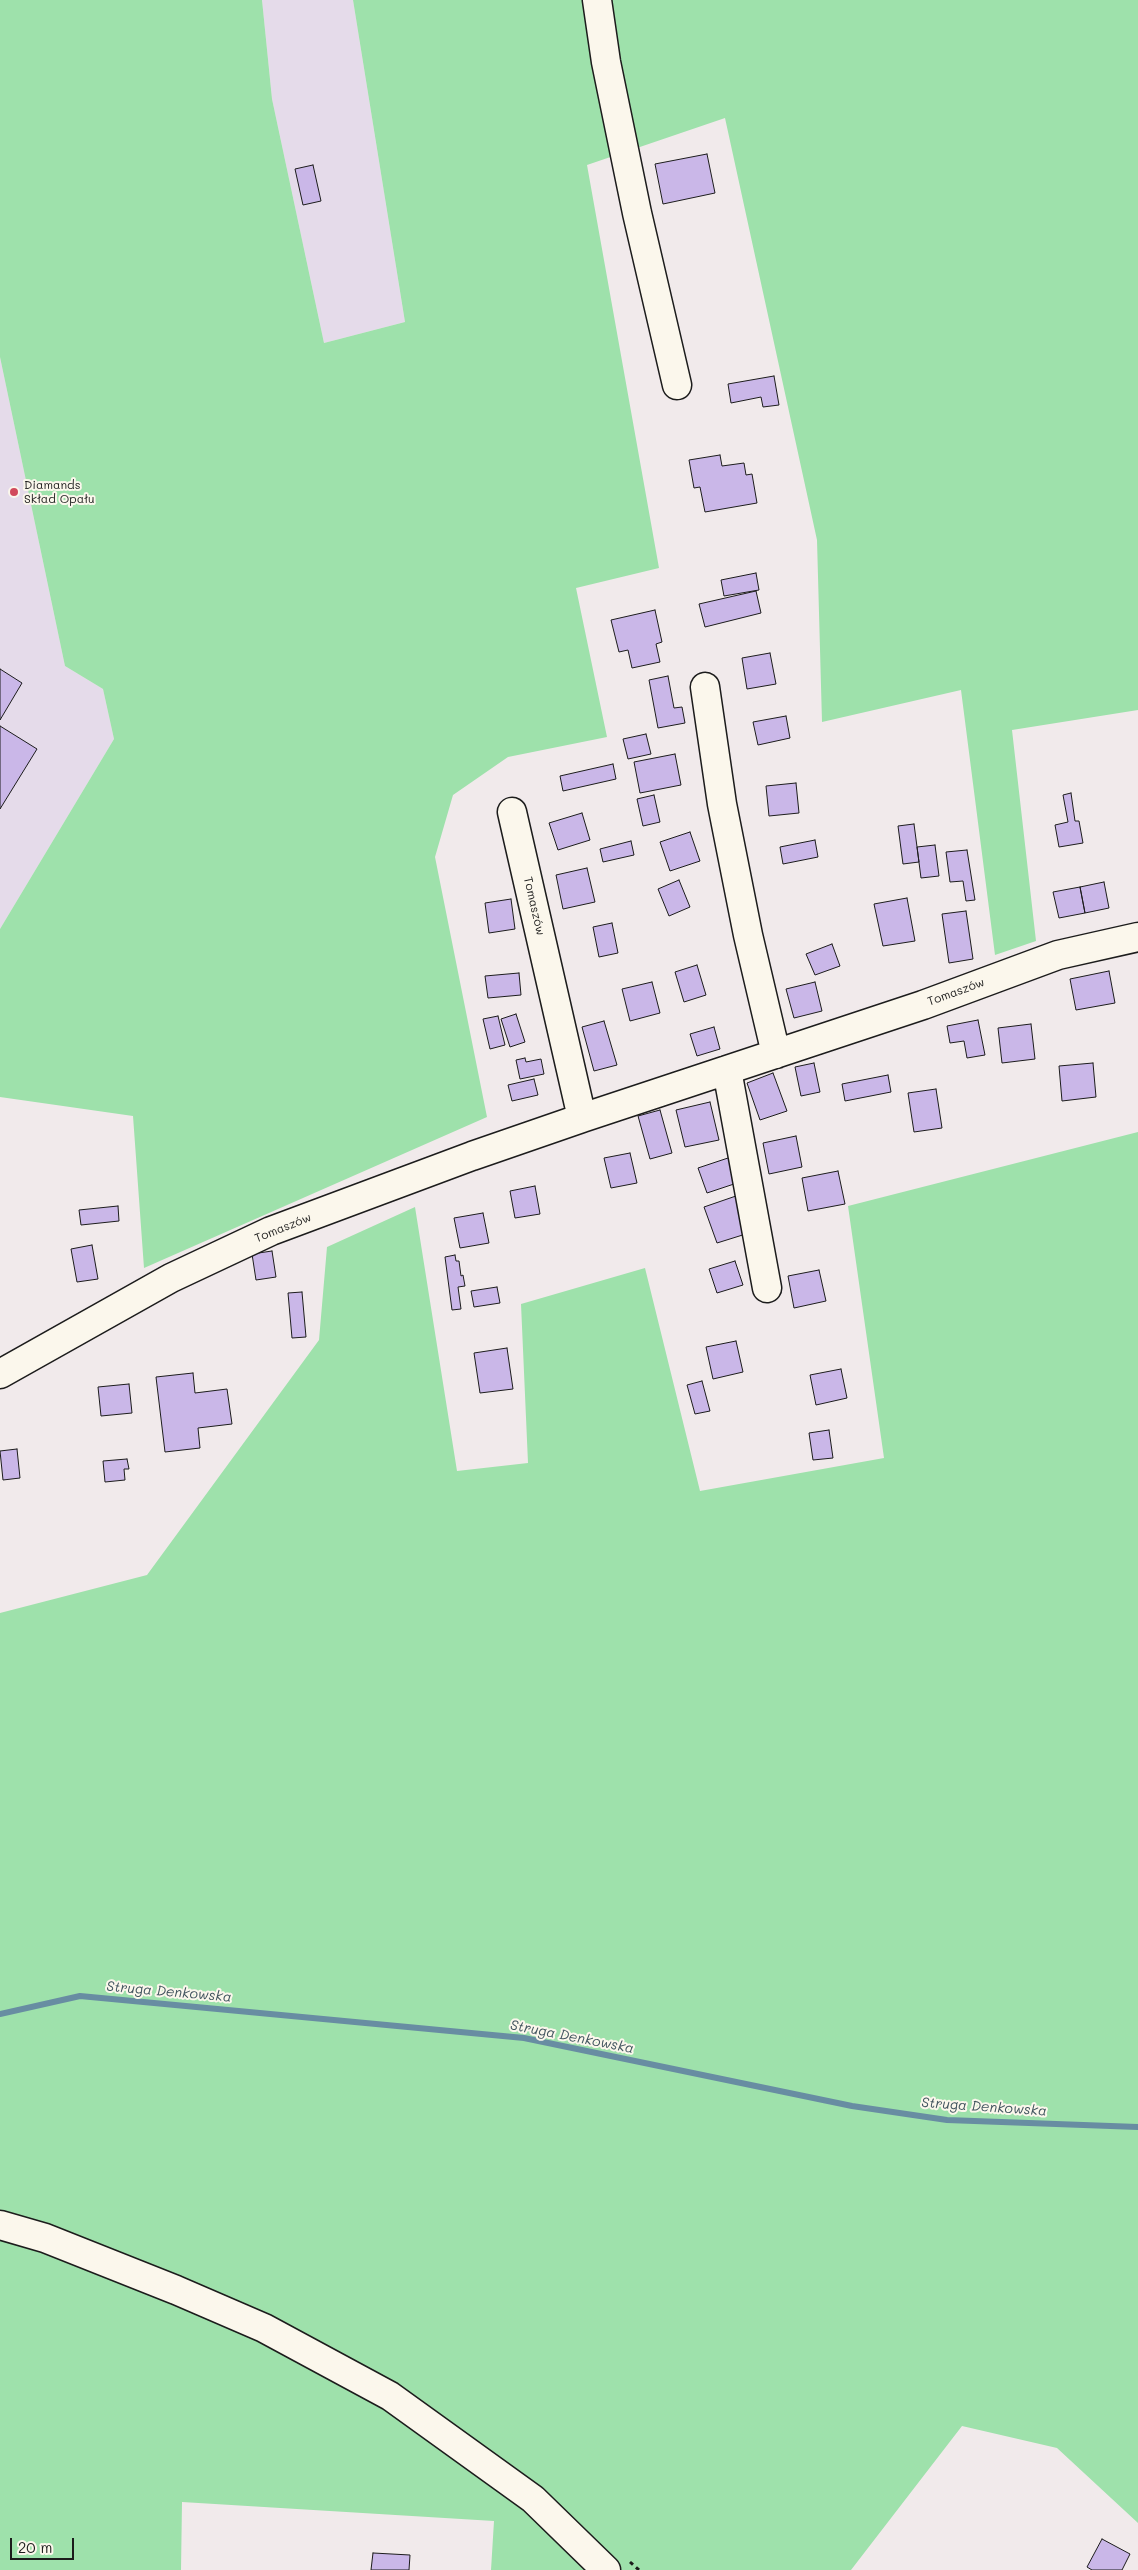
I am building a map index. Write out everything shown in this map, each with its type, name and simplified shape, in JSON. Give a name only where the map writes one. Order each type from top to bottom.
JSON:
[{"type":"street","points":[[597,0],[606,62],[637,213],[677,384]]},
{"type":"street","points":[[705,687],[722,804],[748,935],[776,1054]]},
{"type":"street","name":"Tomaszów","points":[[512,812],[582,1118]]},
{"type":"street","name":"Tomaszów","points":[[0,1374],[171,1278],[271,1231],[472,1156],[923,1005],[1058,955],[1138,937]]},
{"type":"street","points":[[728,1070],[767,1288]]},
{"type":"street","points":[[0,2225],[53,2242],[176,2290],[264,2328],[390,2396],[533,2499],[606,2570]]},
{"type":"shaded area","points":[[262,0],[353,0],[405,322],[324,343],[272,99]]},
{"type":"shaded area","points":[[0,357],[65,666],[103,689],[114,739],[0,929]]},
{"type":"green space","points":[[0,0],[262,0],[272,99],[324,343],[405,322],[353,0],[1138,0],[1138,710],[1012,730],[1036,941],[995,955],[961,690],[822,722],[817,540],[725,118],[587,165],[659,568],[576,588],[607,737],[508,757],[453,795],[435,857],[487,1117],[144,1268],[133,1116],[0,1097],[0,929],[114,739],[103,689],[65,666],[0,357]]},
{"type":"green space","points":[[1138,1132],[1138,2523],[1057,2448],[962,2426],[851,2570],[491,2570],[494,2521],[182,2502],[181,2570],[0,2570],[0,1613],[147,1575],[319,1340],[327,1247],[415,1207],[457,1471],[528,1463],[521,1304],[645,1268],[700,1491],[884,1458],[848,1206]]},
{"type":"building","points":[[707,154],[715,193],[663,204],[655,164]]},
{"type":"building","points":[[313,165],[321,201],[303,205],[295,169]]},
{"type":"building","points":[[774,376],[779,405],[763,407],[761,397],[731,403],[728,384]]},
{"type":"building","points":[[720,455],[722,466],[744,463],[746,475],[752,474],[757,503],[705,512],[700,487],[694,488],[689,460]]},
{"type":"building","points":[[756,573],[759,590],[724,596],[721,580]]},
{"type":"building","points":[[756,591],[761,613],[705,627],[699,604]]},
{"type":"building","points":[[655,610],[662,642],[656,644],[660,662],[632,668],[628,650],[619,652],[611,620]]},
{"type":"building","points":[[770,653],[776,684],[747,689],[742,658]]},
{"type":"building","points":[[0,669],[22,683],[0,720]]},
{"type":"building","points":[[668,676],[674,708],[682,707],[685,723],[658,728],[649,680]]},
{"type":"building","points":[[786,716],[790,738],[758,745],[753,722]]},
{"type":"building","points":[[0,726],[37,749],[0,809]]},
{"type":"building","points":[[646,734],[651,754],[628,759],[623,739]]},
{"type":"building","points":[[675,754],[681,785],[640,793],[634,762]]},
{"type":"building","points":[[613,764],[616,779],[563,791],[560,776]]},
{"type":"building","points":[[796,783],[799,813],[769,816],[766,786]]},
{"type":"building","points":[[1071,793],[1075,821],[1079,821],[1083,843],[1059,847],[1055,825],[1068,822],[1063,795]]},
{"type":"building","points":[[654,795],[660,822],[643,826],[637,799]]},
{"type":"building","points":[[582,813],[590,840],[558,850],[549,823]]},
{"type":"building","points":[[914,824],[919,862],[903,864],[898,826]]},
{"type":"building","points":[[690,832],[700,861],[670,871],[660,842]]},
{"type":"building","points":[[815,840],[818,857],[783,864],[780,847]]},
{"type":"building","points":[[631,841],[634,855],[603,862],[600,849]]},
{"type":"building","points":[[935,845],[939,876],[921,878],[917,847]]},
{"type":"building","points":[[967,850],[975,900],[966,901],[963,881],[950,882],[946,852]]},
{"type":"building","points":[[587,868],[595,902],[563,909],[556,875]]},
{"type":"building","points":[[679,880],[690,907],[669,916],[658,889]]},
{"type":"building","points":[[1104,882],[1109,908],[1085,913],[1080,887]]},
{"type":"building","points":[[1080,887],[1085,913],[1059,918],[1053,892]]},
{"type":"building","points":[[907,898],[915,941],[883,946],[874,904]]},
{"type":"building","points":[[511,899],[515,929],[489,933],[485,903]]},
{"type":"building","points":[[966,911],[973,959],[949,963],[942,914]]},
{"type":"building","points":[[612,923],[618,953],[599,957],[593,927]]},
{"type":"building","points":[[832,944],[840,966],[815,975],[806,954]]},
{"type":"building","points":[[697,965],[706,995],[684,1002],[675,972]]},
{"type":"building","points":[[1109,971],[1115,1003],[1076,1010],[1070,979]]},
{"type":"building","points":[[519,973],[521,995],[488,998],[485,976]]},
{"type":"building","points":[[652,982],[660,1013],[630,1021],[622,989]]},
{"type":"building","points":[[815,982],[822,1011],[794,1018],[786,989]]},
{"type":"building","points":[[516,1014],[525,1042],[510,1047],[501,1019]]},
{"type":"building","points":[[498,1016],[505,1045],[490,1049],[483,1019]]},
{"type":"building","points":[[978,1020],[985,1055],[967,1058],[964,1041],[950,1043],[947,1026]]},
{"type":"building","points":[[604,1021],[617,1065],[594,1071],[582,1027]]},
{"type":"building","points":[[1031,1024],[1035,1059],[1002,1063],[998,1028]]},
{"type":"building","points":[[714,1027],[720,1049],[697,1056],[690,1034]]},
{"type":"building","points":[[525,1058],[526,1062],[541,1059],[544,1074],[520,1079],[516,1060]]},
{"type":"building","points":[[814,1063],[820,1092],[801,1096],[795,1067]]},
{"type":"building","points":[[1093,1063],[1096,1097],[1062,1101],[1059,1066]]},
{"type":"building","points":[[773,1073],[787,1111],[760,1120],[747,1083]]},
{"type":"building","points":[[888,1075],[891,1092],[845,1101],[842,1084]]},
{"type":"building","points":[[534,1079],[538,1095],[512,1101],[508,1085]]},
{"type":"building","points":[[936,1089],[942,1128],[914,1132],[908,1093]]},
{"type":"building","points":[[710,1102],[719,1140],[685,1147],[676,1110]]},
{"type":"building","points":[[660,1110],[672,1153],[650,1159],[638,1116]]},
{"type":"building","points":[[796,1136],[802,1167],[769,1174],[763,1143]]},
{"type":"building","points":[[630,1153],[637,1183],[611,1188],[604,1158]]},
{"type":"building","points":[[734,1156],[743,1181],[707,1193],[698,1168]]},
{"type":"building","points":[[838,1171],[845,1204],[808,1211],[802,1178]]},
{"type":"building","points":[[535,1186],[540,1214],[515,1218],[510,1191]]},
{"type":"building","points":[[736,1196],[749,1233],[717,1243],[704,1207]]},
{"type":"building","points":[[118,1206],[119,1221],[81,1225],[79,1210]]},
{"type":"building","points":[[483,1213],[489,1243],[460,1248],[454,1218]]},
{"type":"building","points":[[92,1245],[98,1279],[77,1282],[71,1249]]},
{"type":"building","points":[[272,1251],[276,1277],[256,1280],[252,1254]]},
{"type":"building","points":[[455,1255],[456,1261],[459,1261],[461,1276],[463,1275],[465,1286],[458,1287],[461,1309],[452,1310],[445,1257]]},
{"type":"building","points":[[735,1261],[743,1285],[717,1293],[709,1269]]},
{"type":"building","points":[[819,1270],[826,1301],[794,1308],[788,1276]]},
{"type":"building","points":[[497,1287],[500,1303],[474,1307],[471,1291]]},
{"type":"building","points":[[302,1292],[306,1337],[292,1338],[288,1293]]},
{"type":"building","points":[[736,1341],[743,1372],[713,1379],[706,1347]]},
{"type":"building","points":[[507,1348],[513,1389],[480,1393],[474,1353]]},
{"type":"building","points":[[841,1369],[847,1398],[816,1405],[810,1375]]},
{"type":"building","points":[[193,1373],[195,1393],[227,1389],[232,1424],[198,1428],[200,1448],[165,1452],[156,1377]]},
{"type":"building","points":[[702,1381],[710,1411],[695,1414],[687,1385]]},
{"type":"building","points":[[129,1384],[132,1413],[101,1416],[98,1387]]},
{"type":"building","points":[[829,1430],[833,1458],[813,1460],[809,1433]]},
{"type":"building","points":[[17,1449],[20,1478],[3,1480],[0,1451]]},
{"type":"building","points":[[127,1459],[129,1469],[124,1469],[125,1480],[105,1482],[103,1461]]},
{"type":"building","points":[[1102,2539],[1130,2554],[1122,2570],[1092,2570],[1087,2567]]},
{"type":"building","points":[[373,2553],[410,2555],[409,2570],[371,2570]]},
{"type":"waterway","name":"Struga Denkowska","points":[[0,2014],[80,1996],[524,2038],[852,2106],[947,2120],[1138,2127]]},
{"type":"place","name":"Diamands Skład Opału","points":[[14,492]]}]
